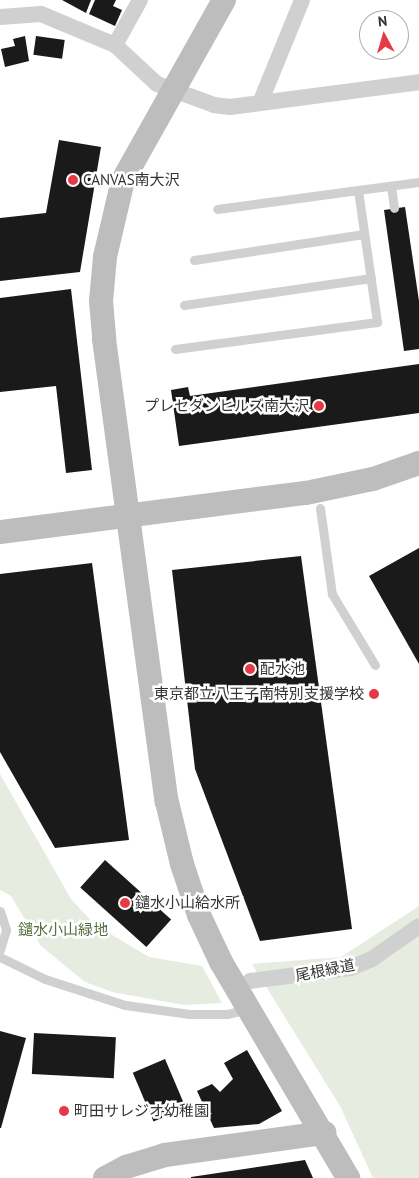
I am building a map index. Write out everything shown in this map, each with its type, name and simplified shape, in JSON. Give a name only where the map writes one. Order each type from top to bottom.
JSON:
[{"type":"street","points":[[115,45],[140,0]]},
{"type":"street","points":[[224,0],[171,91],[123,180],[105,257],[101,302],[167,802],[182,864],[199,916],[249,1009],[324,1133],[348,1178]]},
{"type":"street","points":[[260,103],[302,0]]},
{"type":"street","points":[[0,17],[43,7],[115,45],[130,62],[171,91],[230,108],[419,82]]},
{"type":"street","points":[[0,532],[330,489],[419,463]]},
{"type":"street","name":"尾根緑道","points":[[250,981],[350,968],[372,959],[419,926]]},
{"type":"street","points":[[105,1178],[126,1167],[165,1155],[324,1133]]},
{"type":"lane","points":[[217,209],[419,182]]},
{"type":"lane","points":[[391,186],[394,208]]},
{"type":"lane","points":[[174,349],[377,322],[358,190]]},
{"type":"lane","points":[[194,260],[364,234]]},
{"type":"lane","points":[[184,305],[371,278]]},
{"type":"lane","points":[[320,508],[332,594],[375,665]]},
{"type":"lane","points":[[0,911],[6,930],[0,950]]},
{"type":"lane","points":[[0,956],[45,979],[133,1006],[189,1014],[226,1014],[249,1009]]},
{"type":"green space","name":"鑓水小山緑地","points":[[0,774],[71,899],[94,924],[149,957],[202,966],[222,1003],[184,1005],[112,992],[85,982],[41,946],[11,896],[0,890]]},
{"type":"green space","points":[[419,906],[419,1178],[373,1178],[340,1106],[252,964],[341,957]]},
{"type":"building","points":[[62,0],[91,0],[86,13]]},
{"type":"building","points":[[95,0],[116,0],[113,6],[122,10],[115,26],[89,14]]},
{"type":"building","points":[[25,36],[29,61],[5,67],[1,49],[15,46],[13,39]]},
{"type":"building","points":[[36,36],[65,40],[62,59],[33,55]]},
{"type":"building","name":"CANVAS南大沢","points":[[59,140],[101,147],[80,272],[0,281],[0,218],[46,213]]},
{"type":"building","points":[[405,207],[419,301],[419,349],[404,351],[384,210]]},
{"type":"building","points":[[71,289],[92,470],[66,473],[56,386],[0,392],[0,298]]},
{"type":"building","name":"プレセダンヒルズ南大沢","points":[[419,364],[419,413],[179,446],[171,390],[188,387],[190,396]]},
{"type":"building","points":[[419,548],[419,664],[369,576]]},
{"type":"building","name":"配水池","points":[[301,556],[352,929],[260,941],[195,769],[172,570]]},
{"type":"building","points":[[92,563],[129,840],[55,848],[0,752],[0,574]]},
{"type":"building","name":"鑓水小山給水所","points":[[105,860],[171,920],[146,947],[80,887]]},
{"type":"building","points":[[0,1031],[26,1038],[1,1128],[0,1128]]},
{"type":"building","points":[[34,1033],[116,1037],[114,1078],[32,1074]]},
{"type":"building","points":[[247,1050],[282,1111],[259,1124],[214,1128],[197,1091],[212,1084],[220,1092],[233,1079],[224,1063]]},
{"type":"building","points":[[165,1059],[186,1108],[153,1121],[133,1073]]},
{"type":"building","points":[[305,1160],[313,1178],[191,1178],[191,1177]]},
{"type":"place","name":"CANVAS南大沢","points":[[73,180]]},
{"type":"place","name":"プレセダンヒルズ南大沢","points":[[319,406]]},
{"type":"place","name":"配水池","points":[[250,669]]},
{"type":"place","name":"東京都立八王子南特別支援学校","points":[[374,694]]},
{"type":"place","name":"鑓水小山給水所","points":[[125,903]]},
{"type":"place","name":"町田サレジオ幼稚園","points":[[64,1111]]}]
